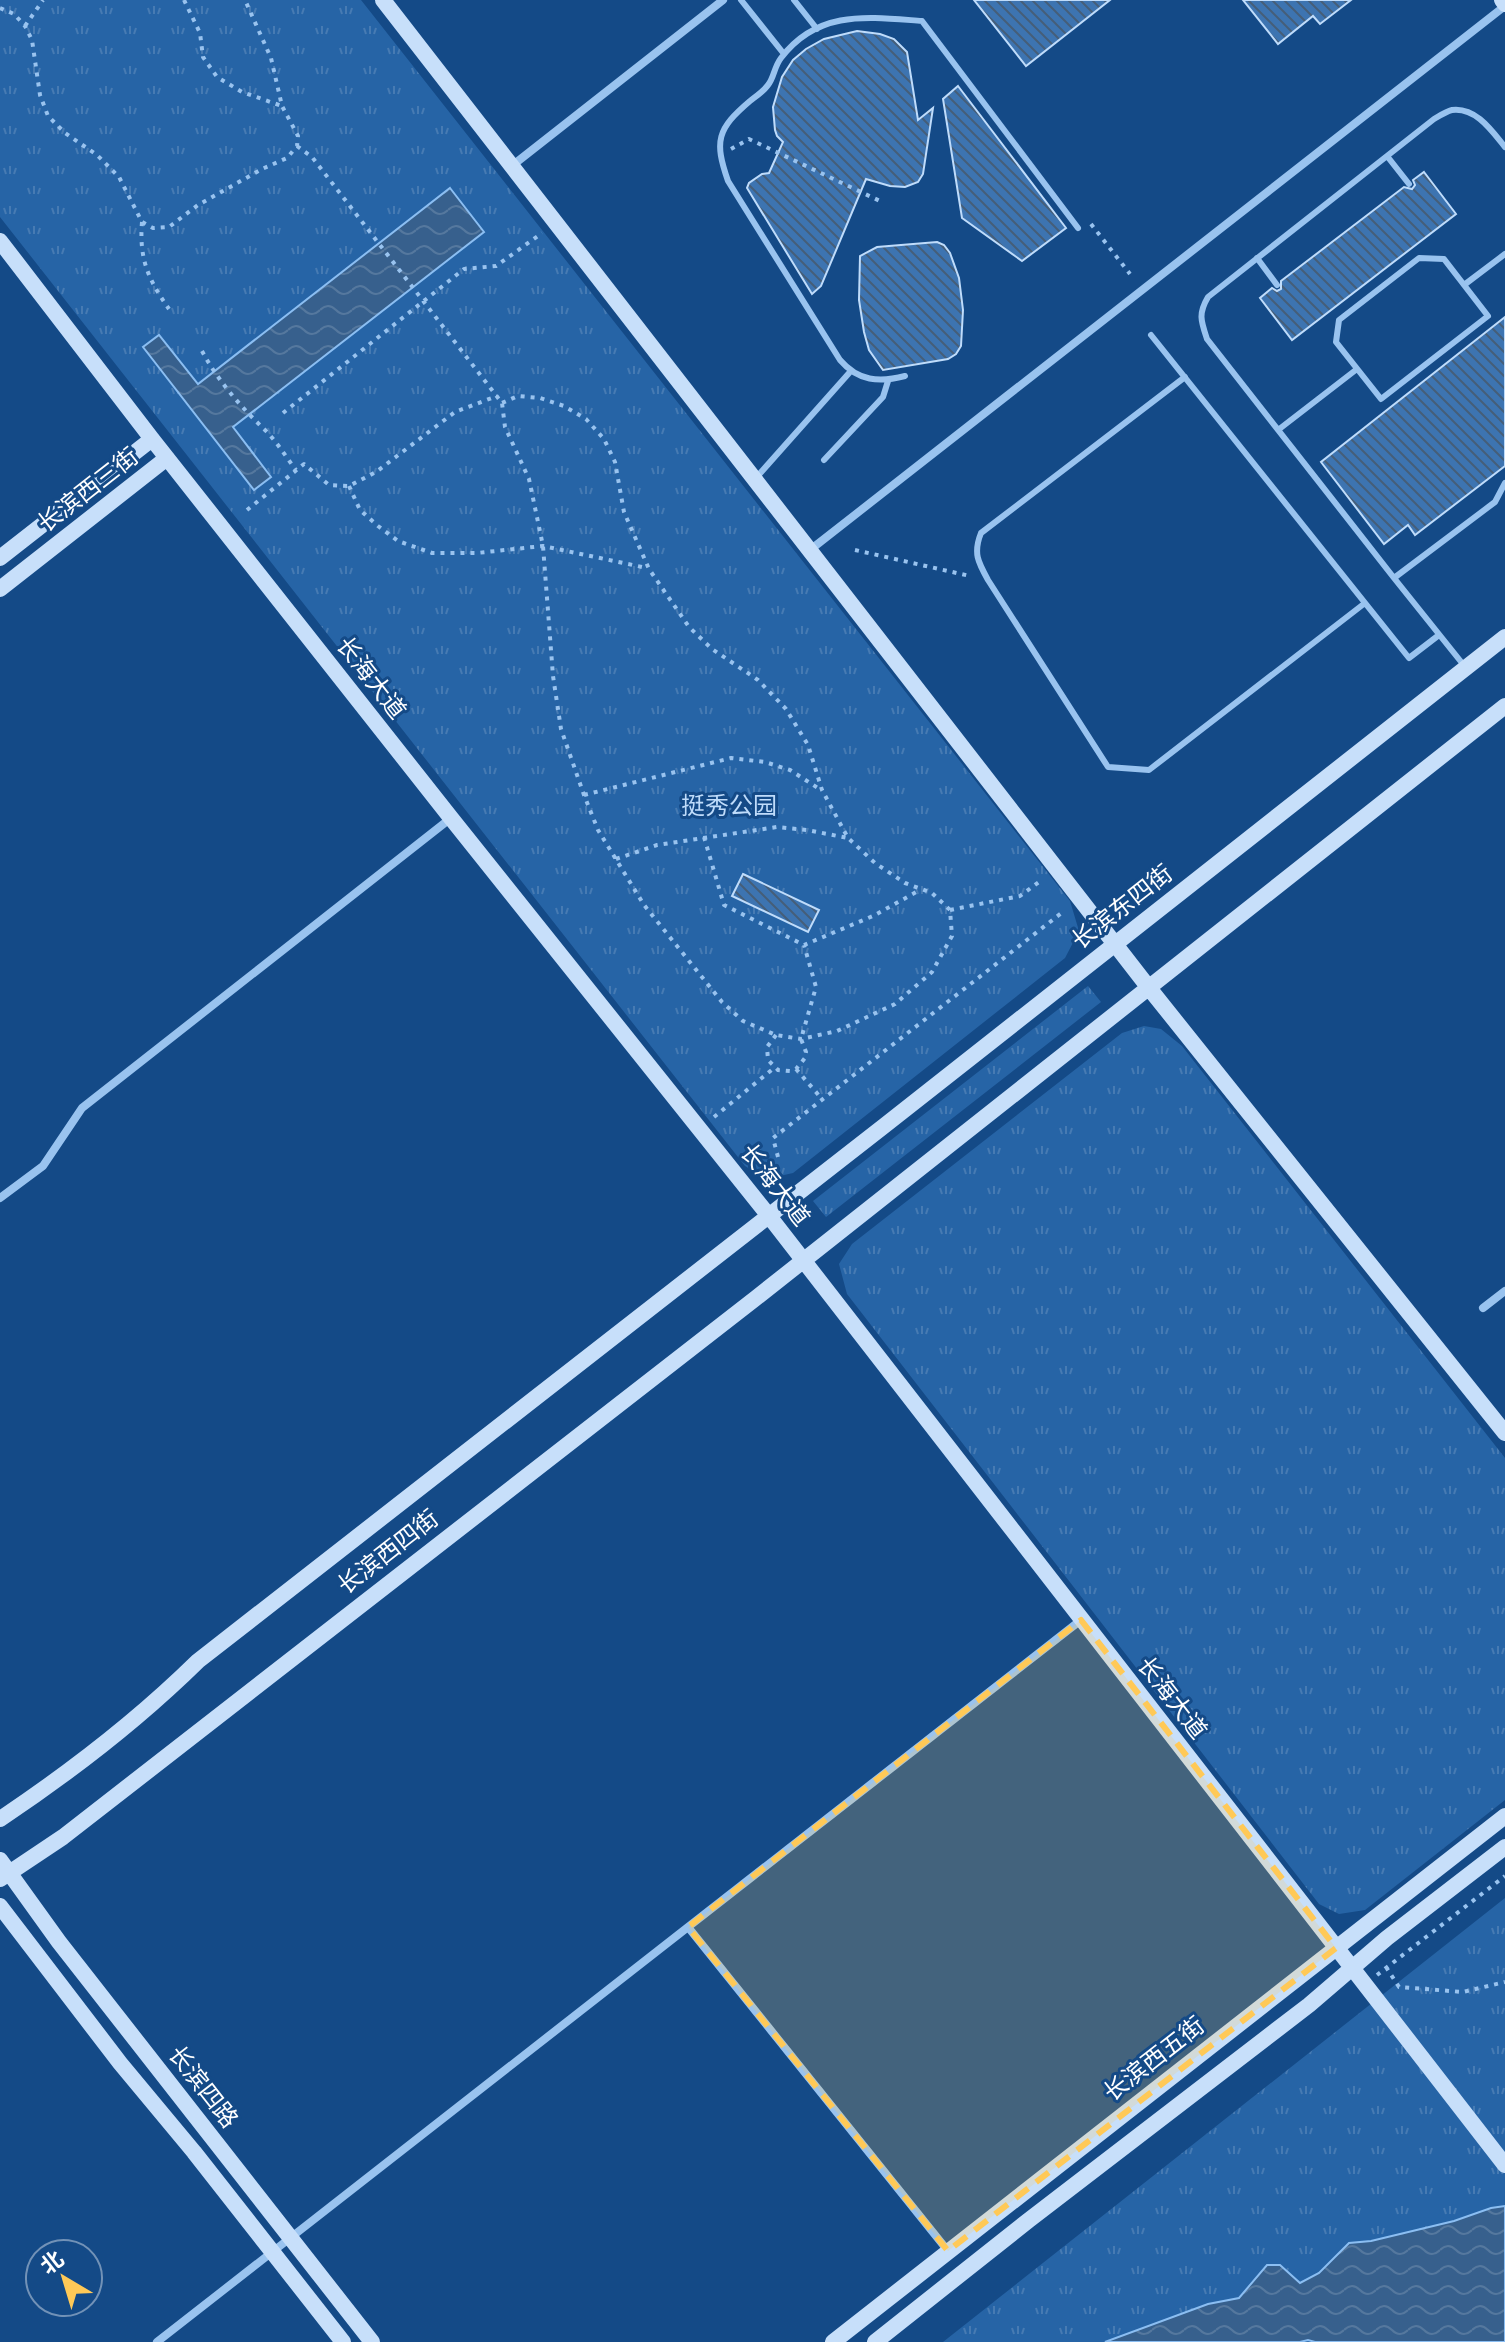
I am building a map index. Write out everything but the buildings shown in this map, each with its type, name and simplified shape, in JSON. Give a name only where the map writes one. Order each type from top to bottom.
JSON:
[{"type":"main road","points":[[383,0],[1114,944],[1505,1433]]},
{"type":"main road","name":"长海大道","points":[[0,241],[451,818],[804,1259],[1505,2165]]},
{"type":"main road","name":"长滨西三街","points":[[0,558],[152,439]]},
{"type":"main road","name":"长滨西三街","points":[[0,589],[167,458]]},
{"type":"main road","name":"长滨东四街","points":[[769,1216],[1505,637]]},
{"type":"main road","points":[[804,1259],[1505,706]]},
{"type":"main road","name":"长滨西四街","points":[[0,1819],[32,1798],[165,1694],[198,1661],[769,1216]]},
{"type":"main road","name":"长滨西四街","points":[[3,1870],[63,1837],[804,1259]]},
{"type":"main road","name":"长滨西五街","points":[[833,2342],[1505,1816]]},
{"type":"main road","points":[[875,2342],[1309,2005],[1505,1847]]},
{"type":"main road","name":"长滨四路","points":[[3,1870],[372,2342]]},
{"type":"main road","name":"长滨四路","points":[[0,1906],[343,2342]]},
{"type":"street","points":[[513,165],[723,0]]},
{"type":"street","points":[[810,550],[1504,3]]},
{"type":"street","points":[[0,1198],[43,1166],[82,1108],[451,818]]},
{"type":"street","points":[[1483,1308],[1505,1291]]},
{"type":"street","points":[[157,2342],[1081,1620]]},
{"type":"street","points":[[688,1927],[948,2251]]},
{"type":"lane","points":[[741,0],[784,54]]},
{"type":"lane","points":[[794,0],[817,29]]},
{"type":"lane","points":[[905,376],[888,381],[865,379],[850,372],[728,181],[720,156],[722,129],[769,85],[774,68],[798,40],[838,19],[860,17],[922,21],[1078,228]]},
{"type":"lane","points":[[1466,668],[1207,339],[1201,323],[1201,309],[1208,297],[1434,119],[1452,110],[1473,114],[1505,147]]},
{"type":"lane","points":[[1387,156],[1409,184]]},
{"type":"lane","points":[[1464,285],[1505,254]]},
{"type":"lane","points":[[1257,258],[1277,285]]},
{"type":"lane","points":[[1419,258],[1444,259],[1488,316],[1381,399],[1357,369],[1336,342],[1339,320],[1419,258]]},
{"type":"lane","points":[[1151,335],[1409,658],[1439,635]]},
{"type":"lane","points":[[1278,430],[1357,369]]},
{"type":"lane","points":[[755,479],[850,372]]},
{"type":"lane","points":[[1185,377],[981,533],[976,545],[976,559],[988,580],[1108,767],[1149,770],[1365,603]]},
{"type":"lane","points":[[824,460],[883,397],[888,381]]},
{"type":"lane","points":[[1394,578],[1495,502],[1505,483]]},
{"type":"path","points":[[25,26],[43,0]]},
{"type":"path","points":[[184,0],[200,33],[203,57],[217,77],[242,92],[282,106]]},
{"type":"path","points":[[142,222],[153,228],[169,227],[198,205],[287,158],[297,146],[298,136],[282,106],[271,58],[245,0]]},
{"type":"path","points":[[0,8],[14,14],[32,40],[40,95],[48,116],[119,177],[142,222],[140,244],[150,282],[169,309]]},
{"type":"path","points":[[720,156],[749,139],[880,201]]},
{"type":"path","points":[[297,146],[312,157],[502,403],[505,427],[529,479],[543,546],[553,676],[561,729],[598,830],[644,905],[722,1002],[743,1021],[776,1035],[801,1039],[837,1031],[895,1004],[932,972],[952,936],[950,910],[932,893],[905,883],[875,863],[848,838],[822,790],[808,745],[786,709],[758,680],[712,649],[689,627],[649,569],[624,512],[615,462],[604,439],[586,419],[564,406],[540,398],[518,396],[502,403]]},
{"type":"path","points":[[1078,228],[1088,220],[1130,274]]},
{"type":"path","points":[[283,413],[464,269],[496,266],[557,222]]},
{"type":"path","points":[[202,351],[252,420],[266,431],[296,470]]},
{"type":"path","points":[[247,510],[304,464],[329,485],[349,486],[376,472],[455,412],[497,396]]},
{"type":"path","points":[[349,486],[360,510],[378,526],[398,541],[432,553],[477,553],[543,546],[649,569]]},
{"type":"path","points":[[855,550],[988,580]]},
{"type":"path","points":[[584,795],[731,758],[765,762],[790,770],[822,790]]},
{"type":"path","points":[[616,859],[657,845],[777,827],[848,838]]},
{"type":"path","points":[[704,837],[724,905],[804,945],[816,987],[801,1039],[806,1052],[796,1069],[783,1072],[774,1068],[768,1060],[766,1053],[770,1040],[776,1035]]},
{"type":"path","points":[[950,910],[1020,896],[1043,879]]},
{"type":"path","points":[[804,945],[873,916],[921,889]]},
{"type":"path","points":[[778,1157],[773,1138],[1064,911]]},
{"type":"path","points":[[700,1129],[774,1068]]},
{"type":"path","points":[[796,1069],[822,1099]]},
{"type":"path","points":[[1365,1985],[1505,1876]]},
{"type":"path","points":[[1386,1967],[1399,1987],[1463,1992],[1505,1982]]},
{"type":"highlighted area","points":[[1081,1620],[1336,1948],[948,2251],[688,1927]]},
{"type":"green space","name":"挺秀公园","points":[[0,0],[361,0],[1070,901],[1079,931],[1065,958],[793,1173],[766,1179],[745,1166],[0,217]]},
{"type":"green space","points":[[1088,986],[1101,1002],[826,1217],[813,1201]]},
{"type":"green space","points":[[1144,1026],[1161,1029],[1182,1046],[1505,1458],[1505,1800],[1365,1910],[1339,1914],[1319,1904],[847,1294],[839,1264],[852,1244],[1122,1033]]},
{"type":"green space","points":[[1505,1898],[1505,2342],[943,2342]]},
{"type":"water","points":[[450,188],[484,232],[233,427],[271,477],[254,490],[143,347],[159,335],[198,384]]},
{"type":"water","points":[[1505,2206],[1505,2342],[1105,2342],[1208,2304],[1239,2298],[1267,2265],[1280,2265],[1300,2283],[1319,2273],[1349,2243],[1371,2241]]}]
